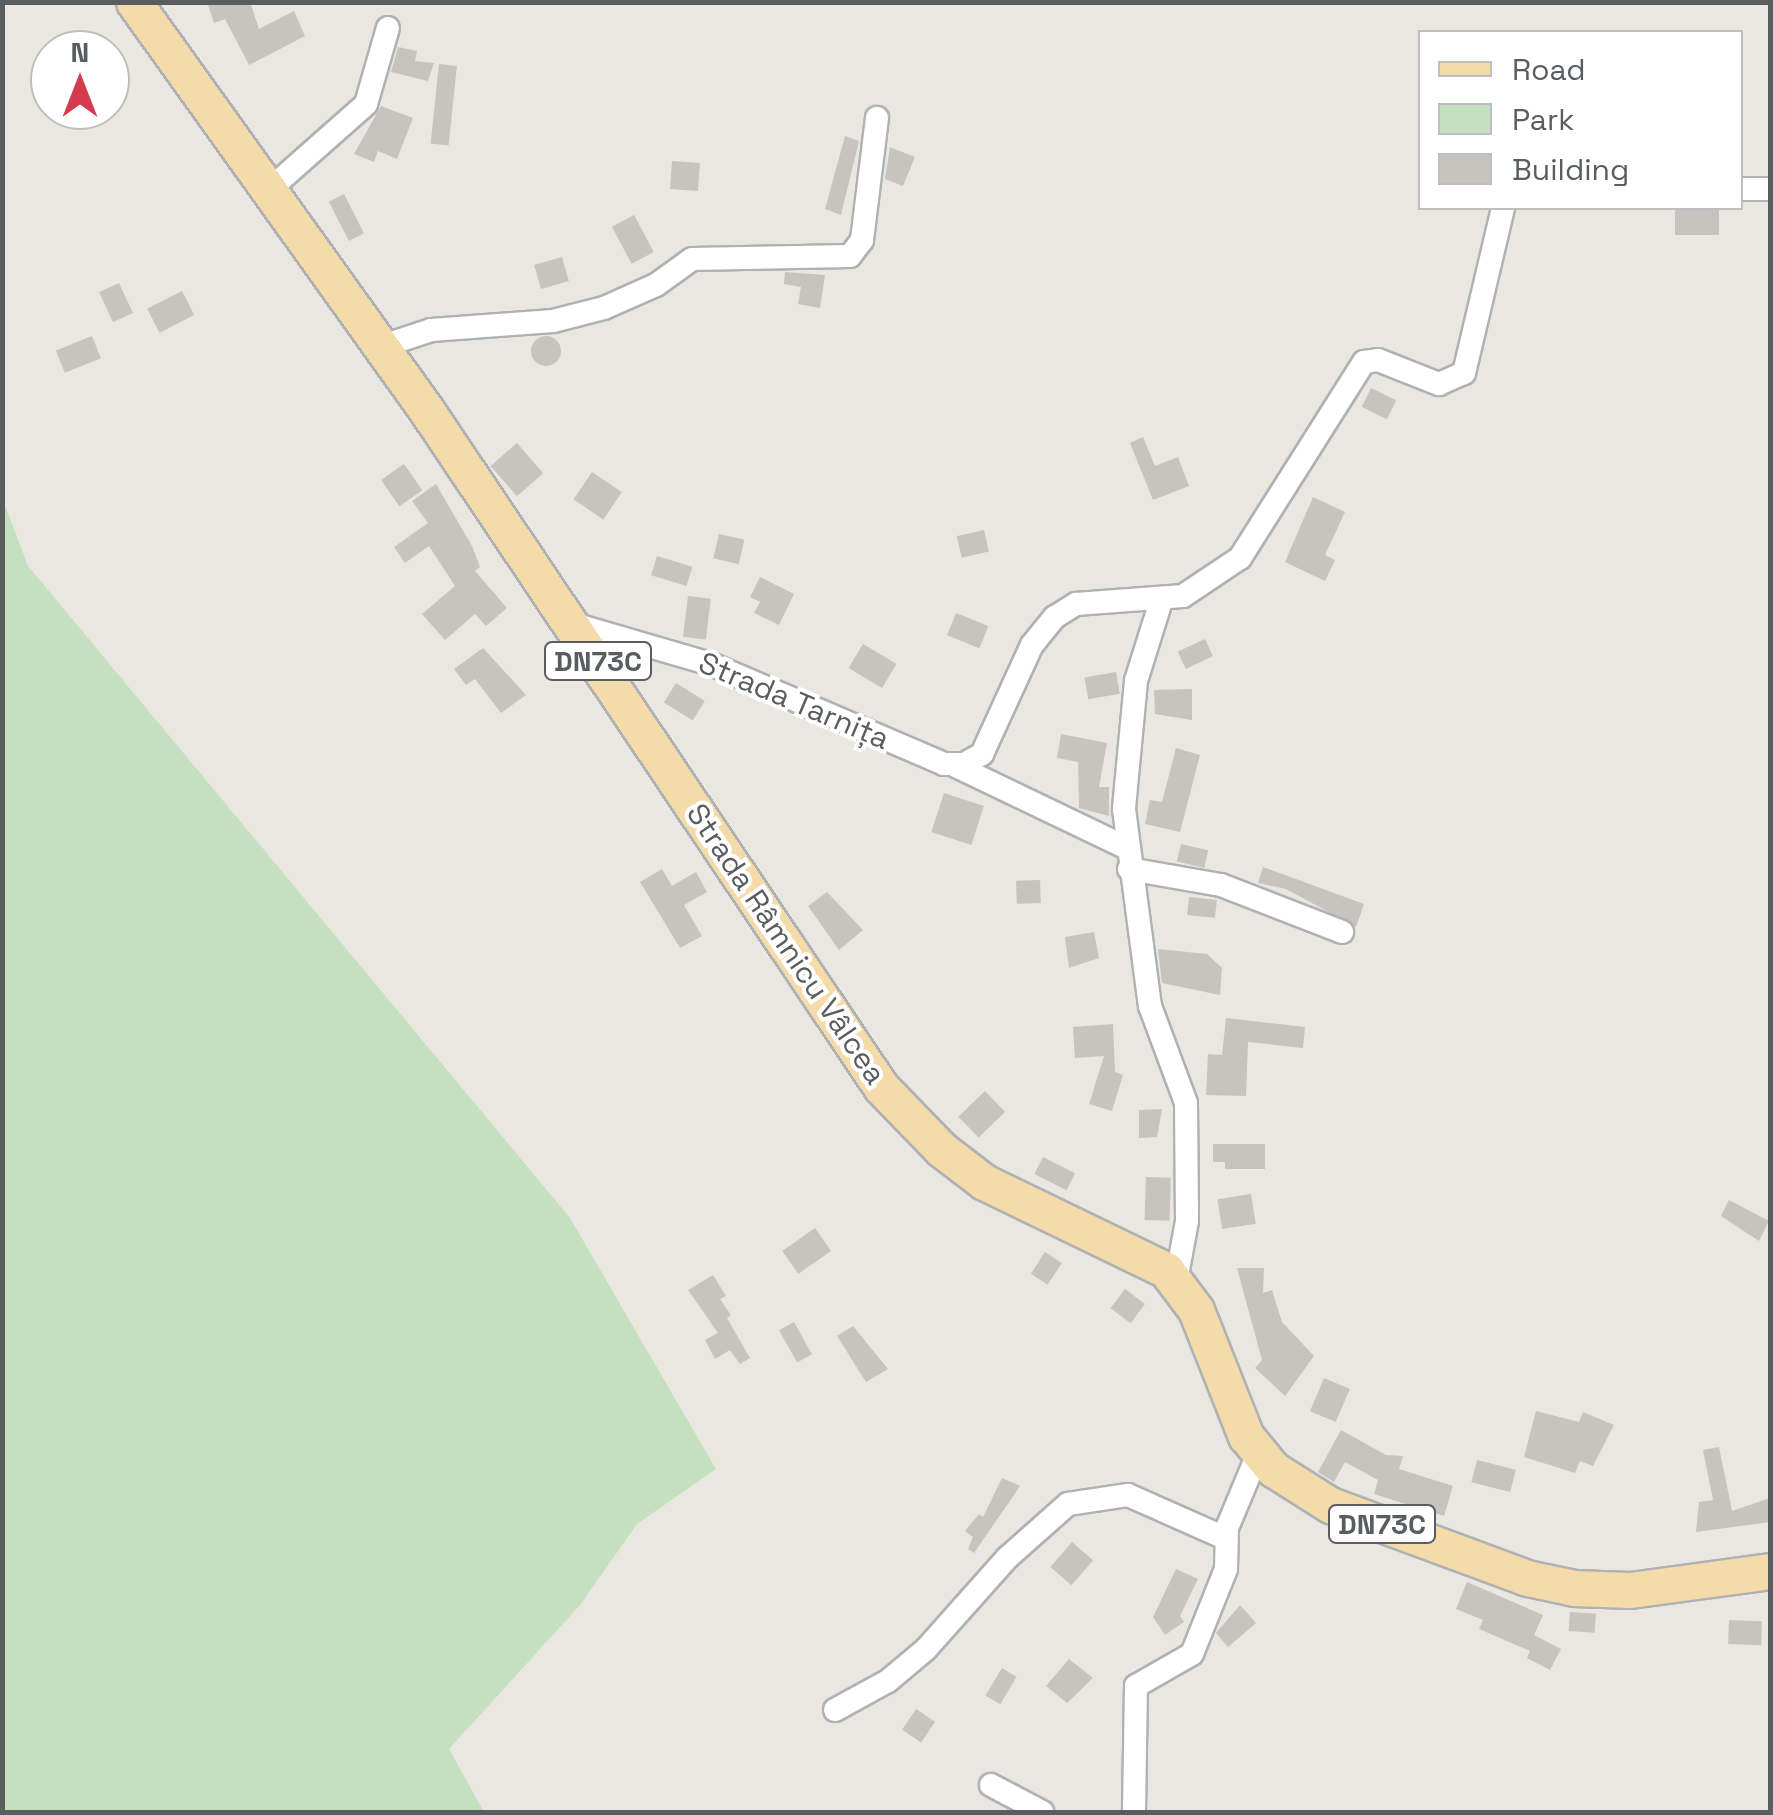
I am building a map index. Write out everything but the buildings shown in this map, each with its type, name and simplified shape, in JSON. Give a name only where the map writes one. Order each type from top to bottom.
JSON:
[{"type":"main road","name":"Strada Râmnicu Vâlcea","points":[[134,2],[270,189],[573,624],[858,1056],[907,1117],[984,1182],[1141,1253],[1176,1281],[1196,1310],[1236,1415],[1258,1454],[1330,1505],[1526,1578],[1630,1590],[1770,1571]]},
{"type":"street","points":[[270,189],[366,104],[388,28]]},
{"type":"street","points":[[380,347],[430,330],[553,320],[604,308],[656,286],[692,259],[850,256],[862,240],[877,118]]},
{"type":"street","points":[[1743,190],[1770,189]]},
{"type":"street","points":[[956,766],[982,754],[1032,644],[1055,617],[1076,604],[1161,601],[1204,586],[1240,558],[1364,362],[1378,360],[1439,384],[1464,373],[1503,210]]},
{"type":"street","points":[[1161,601],[1136,681],[1127,858],[1150,1006],[1186,1104],[1186,1221],[1176,1281]]},
{"type":"street","name":"Strada Tarnița","points":[[573,624],[711,664],[956,766],[1127,858],[1221,885],[1342,932]]},
{"type":"street","points":[[1134,1812],[1136,1686],[1192,1654],[1226,1569],[1225,1538],[1258,1454]]},
{"type":"street","points":[[835,1710],[888,1681],[926,1648],[1006,1558],[1068,1504],[1128,1495],[1225,1538]]},
{"type":"street","points":[[992,1785],[1042,1812]]},
{"type":"green space","points":[[3,500],[28,566],[570,1218],[716,1469],[637,1524],[580,1605],[449,1749],[484,1812],[3,1812]]}]
